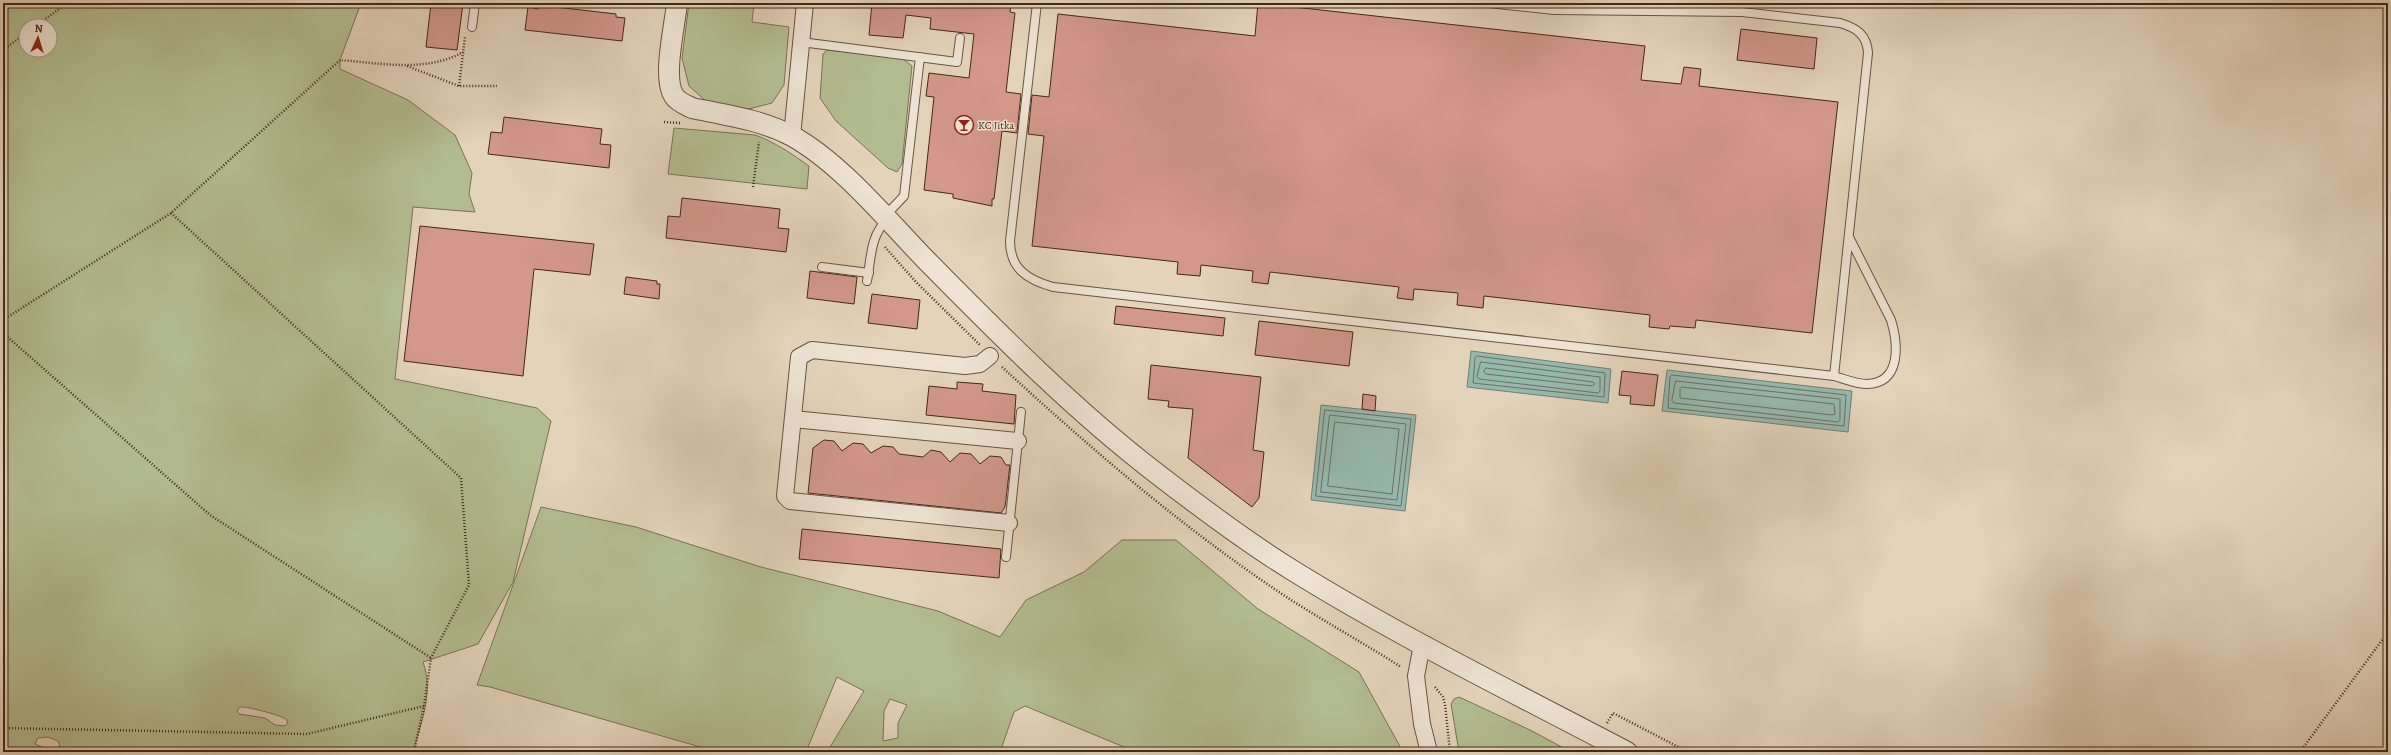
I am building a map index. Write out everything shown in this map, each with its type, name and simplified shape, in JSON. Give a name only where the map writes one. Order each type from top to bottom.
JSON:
[{"type":"street","points":[[677,3],[669,67],[674,96],[692,108],[754,122],[792,136],[828,160],[886,219],[999,348],[1206,510],[1291,570],[1422,645],[1627,752]]},
{"type":"street","points":[[792,136],[805,3]]},
{"type":"street","points":[[999,348],[980,364],[965,366],[812,350],[800,357],[785,496],[790,501],[1009,523]]},
{"type":"street","points":[[793,419],[1018,441]]},
{"type":"street","points":[[1422,645],[1416,676],[1422,724],[1429,752]]},
{"type":"lane","points":[[472,26],[475,3]]},
{"type":"lane","points":[[1037,3],[1010,241],[1014,264],[1027,278],[1053,287],[1834,376],[1859,383],[1876,383],[1890,373],[1897,356],[1895,332],[1891,320],[1849,237]]},
{"type":"lane","points":[[1488,3],[1742,12],[1840,23],[1856,28],[1865,38],[1868,53],[1834,376]]},
{"type":"lane","points":[[1742,12],[1743,3]]},
{"type":"lane","points":[[801,42],[958,62],[960,38]]},
{"type":"lane","points":[[822,267],[868,277],[875,236],[879,227],[904,196],[920,57]]},
{"type":"lane","points":[[1006,557],[1021,412]]},
{"type":"path","points":[[47,18],[67,3]]},
{"type":"path","points":[[3,50],[18,39]]},
{"type":"path","points":[[3,320],[171,213],[340,60],[405,65],[433,64],[463,52],[459,86]]},
{"type":"path","points":[[405,65],[459,86],[498,86]]},
{"type":"path","points":[[753,187],[759,140]]},
{"type":"path","points":[[171,213],[461,478],[469,585],[431,658],[424,706],[414,752]]},
{"type":"path","points":[[875,236],[916,282],[999,348]]},
{"type":"path","points":[[3,333],[210,515],[431,658]]},
{"type":"path","points":[[2300,752],[2388,632]]},
{"type":"path","points":[[1416,676],[1434,686],[1443,697],[1450,752]]},
{"type":"path","points":[[3,728],[307,734],[424,706]]},
{"type":"path","points":[[1598,737],[1613,713],[1688,752]]},
{"type":"green space","points":[[3,3],[361,3],[340,60],[340,69],[408,100],[455,135],[472,173],[469,194],[475,212],[413,207],[395,379],[537,408],[551,421],[513,582],[478,644],[423,662],[426,674],[427,696],[423,719],[413,752],[3,752]],"holes":[[[240,707],[250,708],[279,716],[287,720],[287,724],[285,726],[275,725],[265,718],[239,714],[237,711]],[[48,737],[58,741],[60,746],[51,751],[35,744],[38,738]]]},
{"type":"green space","points":[[689,3],[754,3],[752,22],[789,27],[784,85],[772,103],[749,109],[708,103],[689,86],[682,58]]},
{"type":"green space","points":[[835,3],[867,3],[867,7]]},
{"type":"green space","points":[[827,50],[902,58],[912,66],[902,164],[897,172],[888,168],[836,121],[820,98],[823,54]]},
{"type":"green space","points":[[674,128],[755,135],[769,141],[809,166],[807,189],[668,174]]},
{"type":"green space","points":[[541,507],[636,527],[761,567],[938,611],[1000,637],[1026,600],[1084,572],[1122,540],[1176,540],[1258,609],[1359,672],[1403,752],[1136,752],[1025,706],[1014,712],[1000,752],[827,752],[864,691],[837,677],[808,747],[809,752],[718,752],[490,687],[477,685]],"holes":[[[890,699],[907,705],[898,723],[898,738],[883,741],[884,711]]]},
{"type":"green space","points":[[1459,697],[1530,730],[1571,752],[1459,752],[1451,704],[1454,699]]},
{"type":"water","points":[[1471,351],[1611,369],[1608,403],[1467,387]]},
{"type":"water","points":[[1667,370],[1852,391],[1848,432],[1662,411]]},
{"type":"water","points":[[1321,405],[1416,415],[1405,511],[1311,500]]},
{"type":"building","points":[[431,3],[463,3],[457,50],[426,47]]},
{"type":"building","points":[[872,3],[1011,3],[1010,12],[1015,13],[1006,92],[1021,94],[1017,133],[1002,131],[992,206],[953,198],[953,194],[924,190],[934,97],[926,96],[929,73],[969,78],[974,34],[930,29],[931,18],[906,15],[903,38],[869,35]]},
{"type":"building","points":[[1258,3],[1645,46],[1641,80],[1681,84],[1684,67],[1701,69],[1699,86],[1838,102],[1812,333],[1696,320],[1695,328],[1670,326],[1669,329],[1649,327],[1650,315],[1484,296],[1483,308],[1457,305],[1458,293],[1414,289],[1413,300],[1397,298],[1399,287],[1270,272],[1268,284],[1252,282],[1253,271],[1201,265],[1200,276],[1177,274],[1178,262],[1032,246],[1044,136],[1028,134],[1032,95],[1049,97],[1058,14],[1255,36]]},
{"type":"building","points":[[538,5],[616,14],[616,17],[625,18],[622,41],[525,30],[528,7],[538,9]]},
{"type":"building","points":[[1741,29],[1817,38],[1814,69],[1737,60]]},
{"type":"building","points":[[504,117],[602,129],[600,144],[611,145],[609,168],[488,154],[491,132],[502,133]]},
{"type":"building","points":[[682,198],[780,209],[778,228],[789,229],[786,252],[666,238],[668,216],[680,217]]},
{"type":"building","points":[[420,226],[594,244],[590,275],[534,269],[523,376],[404,361]]},
{"type":"building","points":[[810,271],[857,277],[854,304],[807,298]]},
{"type":"building","points":[[626,277],[657,281],[657,284],[660,284],[659,299],[624,294]]},
{"type":"building","points":[[872,294],[920,300],[917,329],[868,323]]},
{"type":"building","points":[[1116,306],[1225,318],[1223,336],[1114,324]]},
{"type":"building","points":[[1259,321],[1353,332],[1349,366],[1255,355]]},
{"type":"building","points":[[1151,365],[1261,377],[1253,450],[1264,452],[1259,498],[1252,507],[1188,458],[1193,409],[1168,407],[1169,401],[1148,399]]},
{"type":"building","points":[[1622,371],[1658,375],[1654,406],[1630,404],[1631,396],[1619,395]]},
{"type":"building","points":[[957,382],[983,384],[982,391],[1016,395],[1014,424],[926,415],[929,386],[957,389]]},
{"type":"building","points":[[1363,394],[1376,396],[1375,411],[1362,409]]},
{"type":"building","points":[[824,440],[834,441],[842,451],[853,443],[863,444],[871,453],[883,446],[893,447],[899,454],[923,457],[931,450],[941,452],[950,462],[960,453],[971,454],[980,464],[990,456],[1001,457],[1006,465],[1010,465],[1005,507],[1001,513],[808,493],[813,448]]},
{"type":"building","points":[[802,529],[1001,549],[999,578],[799,559]]},
{"type":"place","name":"KC Jitka","points":[[964,125]]}]
